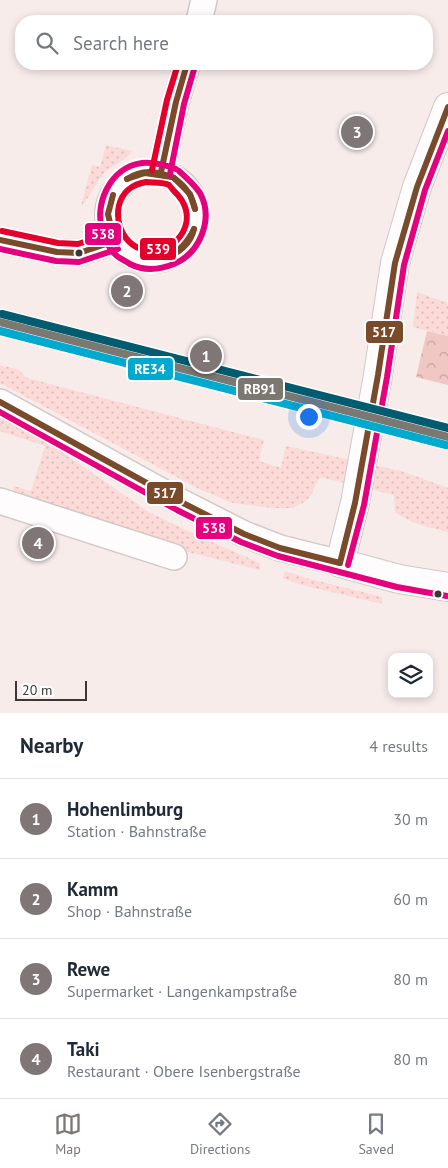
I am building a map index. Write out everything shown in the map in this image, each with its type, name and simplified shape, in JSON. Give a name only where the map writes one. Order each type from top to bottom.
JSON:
[{"type":"street","points":[[200,15],[204,0]]},
{"type":"street","points":[[161,172],[176,102],[185,70]]},
{"type":"street","points":[[340,562],[358,486],[378,375],[395,263],[417,187],[448,107]]},
{"type":"street","points":[[146,172],[161,172],[174,176],[192,196],[196,208],[197,222],[192,236],[183,249],[169,257],[155,261],[140,259],[126,252],[115,241],[109,228],[108,213],[111,198],[120,185],[131,176],[146,172]]},
{"type":"street","points":[[0,240],[57,252],[79,253],[115,241]]},
{"type":"street","points":[[0,402],[181,502],[244,534],[280,548],[400,579],[448,586]]},
{"type":"street","points":[[10,505],[174,557]]},
{"type":"shaded area","points":[[106,145],[132,151],[126,158],[104,173],[81,206],[92,165],[100,167]]},
{"type":"shaded area","points":[[417,292],[448,303],[448,336],[413,327]]},
{"type":"shaded area","points":[[0,365],[19,370],[27,378],[264,440],[259,461],[281,468],[286,446],[401,471],[448,488],[448,532],[420,525],[395,512],[394,495],[320,477],[306,501],[293,508],[272,508],[233,503],[199,489],[0,383]]},
{"type":"shaded area","points":[[0,417],[47,442],[149,512],[260,563],[260,570],[176,549],[11,496],[14,486],[31,491],[45,446],[0,431]]},
{"type":"shaded area","points":[[285,571],[382,597],[382,604],[302,585],[283,578]]},
{"type":"green space","points":[[427,331],[448,336],[448,385],[416,377]]},
{"type":"transit line","name":"539","points":[[152,170],[167,100],[176,70]]},
{"type":"transit line","name":"517","points":[[161,172],[176,102],[185,70]]},
{"type":"transit line","name":"538","points":[[170,174],[184,104],[194,70]]},
{"type":"transit line","name":"517","points":[[340,563],[355,503],[378,375],[395,263],[417,187],[448,107]]},
{"type":"transit line","name":"538","points":[[348,565],[364,505],[387,377],[404,265],[425,190],[448,131]]},
{"type":"transit line","name":"538","points":[[176,169],[151,163],[131,166],[121,172],[107,189],[100,211],[100,222],[104,236],[113,251],[130,264],[141,268],[163,268],[183,259],[197,244],[205,224],[204,203],[198,190],[179,171]]},
{"type":"transit line","name":"517","points":[[127,179],[144,172],[160,173],[172,177]]},
{"type":"transit line","name":"517","points":[[127,179],[145,173],[172,177]]},
{"type":"transit line","name":"517","points":[[174,178],[188,192],[195,209]]},
{"type":"transit line","name":"517","points":[[174,178],[190,194],[195,209]]},
{"type":"transit line","name":"539","points":[[146,182],[169,185],[182,200],[186,210],[187,221],[183,232],[175,242],[164,248],[144,250],[132,245],[121,230],[118,220],[120,201],[125,193],[137,184],[146,182]]},
{"type":"transit line","name":"517","points":[[112,232],[108,214],[113,195]]},
{"type":"transit line","name":"517","points":[[164,258],[182,247],[194,229]]},
{"type":"transit line","name":"517","points":[[164,258],[183,248],[190,239],[194,229]]},
{"type":"transit line","name":"539","points":[[2,231],[58,243],[78,244],[112,233]]},
{"type":"transit line","name":"517","points":[[0,240],[57,252],[79,253],[115,241]]},
{"type":"transit line","name":"538","points":[[0,249],[56,261],[79,262],[118,249]]},
{"type":"transit line","points":[[2,314],[448,428]]},
{"type":"transit line","name":"RB91","points":[[0,322],[448,437]]},
{"type":"transit line","name":"RE34","points":[[0,331],[446,445]]},
{"type":"transit line","name":"517","points":[[0,402],[181,502],[244,534],[280,548],[340,563]]},
{"type":"transit line","name":"538","points":[[0,412],[177,510],[241,542],[278,556],[397,587],[447,596]]},
{"type":"place","name":"Rewe","points":[[357,132]]},
{"type":"place","name":"Kamm","points":[[127,291]]},
{"type":"place","name":"Hohenlimburg","points":[[206,356]]},
{"type":"place","name":"Taki","points":[[38,543]]}]
